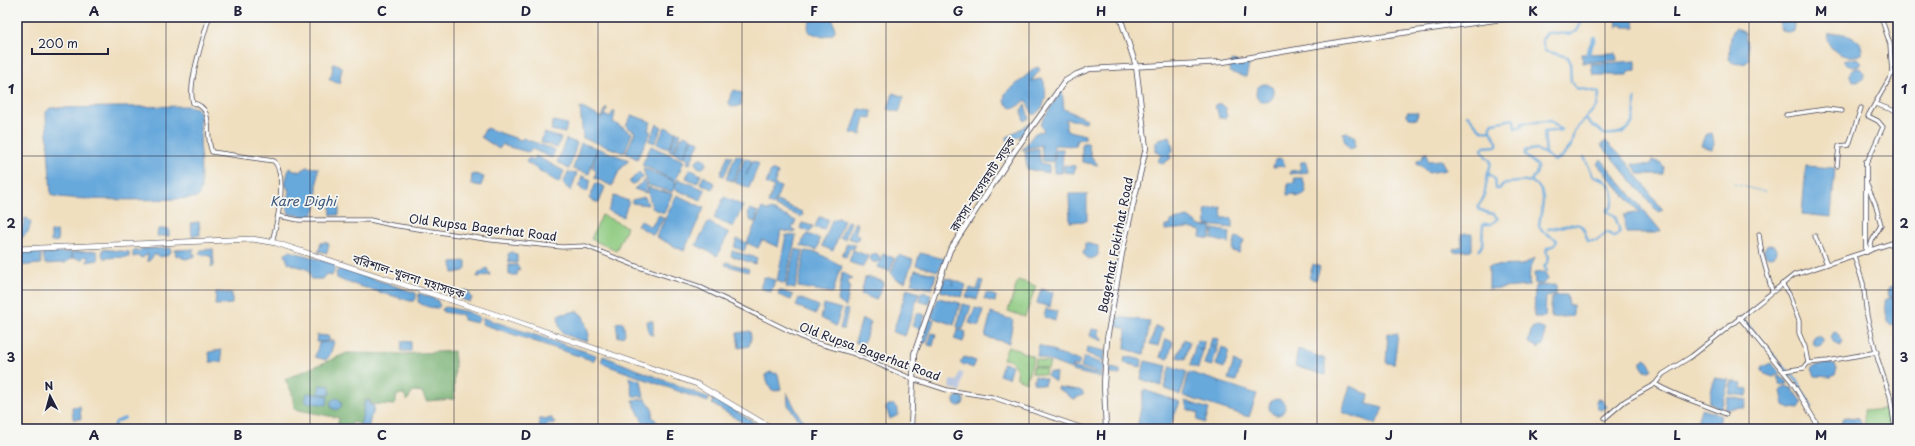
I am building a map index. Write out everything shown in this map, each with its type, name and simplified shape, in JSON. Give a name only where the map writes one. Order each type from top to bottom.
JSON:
[{"type":"highway","name":"বরিশাল-খুলনা মহাসড়ক","points":[[17,249],[252,239],[272,242],[499,316],[697,384],[773,429]]},
{"type":"main road","points":[[1120,17],[1136,66]]},
{"type":"main road","name":"রূপসা-বাগেরহাট সড়ক","points":[[910,429],[914,354],[950,250],[1014,152],[1065,80],[1090,70],[1136,66],[1223,62],[1330,44],[1516,17]]},
{"type":"main road","name":"Bagerhat Fokirhat Road","points":[[1106,429],[1104,384],[1107,339],[1122,253],[1146,148],[1136,66]]},
{"type":"main road","points":[[1866,162],[1867,252]]},
{"type":"street","points":[[209,17],[196,66],[191,97],[193,103],[199,104],[206,111],[212,152],[274,161],[279,166],[280,181],[278,216],[272,242]]},
{"type":"street","points":[[1873,105],[1892,74],[1890,44],[1881,17]]},
{"type":"street","points":[[1867,252],[1881,225],[1875,203],[1864,174],[1866,162],[1883,127],[1878,121],[1868,116],[1892,74],[1898,72]]},
{"type":"street","points":[[1873,105],[1898,112]]},
{"type":"street","points":[[1837,166],[1839,146],[1849,145],[1861,108]]},
{"type":"street","points":[[1786,116],[1826,109],[1842,111]]},
{"type":"street","name":"Old Rupsa Bagerhat Road","points":[[278,216],[298,220],[370,220],[392,225],[492,240],[562,247],[586,246],[636,266],[698,286],[779,325],[802,338],[852,353],[913,379],[947,390],[992,397],[1086,429]]},
{"type":"street","points":[[1759,234],[1762,256],[1772,291]]},
{"type":"street","points":[[1815,236],[1827,264]]},
{"type":"street","points":[[1605,418],[1625,401],[1655,384],[1663,374],[1692,356],[1739,317],[1794,275],[1898,241]]},
{"type":"street","points":[[1854,256],[1862,283],[1867,316],[1890,396],[1896,429]]},
{"type":"street","points":[[1782,284],[1791,298],[1799,321],[1799,333],[1805,347],[1808,363]]},
{"type":"street","points":[[1739,317],[1792,382],[1820,429]]},
{"type":"street","points":[[1783,371],[1804,368],[1808,363],[1877,352]]},
{"type":"street","points":[[1655,384],[1690,402],[1708,406],[1726,414]]},
{"type":"shaded area","points":[[959,372],[963,373],[961,391],[949,388],[950,380],[957,381]]},
{"type":"green space","points":[[602,215],[627,227],[616,251],[591,239]]},
{"type":"green space","points":[[1018,280],[1036,286],[1025,317],[1008,311]]},
{"type":"green space","points":[[1008,346],[1034,357],[1026,382],[1017,378],[1017,370],[1011,360],[1003,359]]},
{"type":"green space","points":[[454,351],[454,399],[426,401],[422,392],[413,391],[407,401],[404,394],[397,395],[395,405],[371,404],[370,400],[365,400],[361,425],[353,422],[348,429],[337,427],[339,418],[294,409],[292,393],[285,379],[347,353],[403,354]]},
{"type":"green space","points":[[1036,359],[1050,363],[1048,369],[1034,365]]},
{"type":"green space","points":[[1033,366],[1046,369],[1045,375],[1032,373]]},
{"type":"green space","points":[[1891,409],[1894,429],[1865,429],[1864,411]]},
{"type":"water","points":[[812,17],[829,17],[833,20],[835,30],[833,34],[823,37],[809,32],[808,26]]},
{"type":"water","points":[[1613,17],[1633,17],[1635,27],[1623,27],[1623,25],[1619,25],[1617,28],[1616,18]]},
{"type":"water","points":[[1781,17],[1795,17],[1793,32],[1787,32],[1780,29]]},
{"type":"water","points":[[1736,28],[1745,33],[1749,59],[1746,63],[1734,63],[1729,59],[1731,36]]},
{"type":"water","points":[[1839,33],[1852,37],[1859,42],[1862,49],[1862,54],[1857,56],[1846,56],[1832,49],[1827,39],[1828,34]]},
{"type":"water","points":[[1616,53],[1617,60],[1583,63],[1582,54]]},
{"type":"water","points":[[1857,58],[1861,62],[1859,66],[1852,67],[1845,64],[1844,61]]},
{"type":"water","points":[[1232,60],[1249,65],[1246,77],[1229,72]]},
{"type":"water","points":[[1636,61],[1636,70],[1629,71],[1628,75],[1593,75],[1591,64]]},
{"type":"water","points":[[333,64],[337,64],[342,68],[340,78],[341,82],[337,83],[329,79],[332,74]]},
{"type":"water","points":[[1038,67],[1040,70],[1031,81],[1040,79],[1043,80],[1045,85],[1045,100],[1041,109],[1033,115],[1026,100],[1017,107],[1010,108],[1004,101],[1005,94]]},
{"type":"water","points":[[1857,68],[1862,70],[1864,75],[1862,80],[1857,82],[1852,80],[1850,75],[1852,70]]},
{"type":"water","points":[[1265,84],[1271,87],[1274,93],[1271,99],[1265,102],[1259,99],[1256,93],[1259,87]]},
{"type":"water","points":[[735,90],[742,93],[741,105],[736,107],[731,106],[729,103],[731,93]]},
{"type":"water","points":[[1062,90],[1064,109],[1087,119],[1086,122],[1066,119],[1066,130],[1085,135],[1085,139],[1077,139],[1075,146],[1054,145],[1053,162],[1043,161],[1041,145],[1022,150],[1035,133],[1044,131],[1040,124]]},
{"type":"water","points":[[893,93],[904,97],[899,112],[888,109]]},
{"type":"water","points":[[1221,104],[1227,109],[1225,111],[1227,115],[1226,118],[1219,118],[1215,105]]},
{"type":"water","points":[[1025,105],[1029,118],[1024,121],[1021,110]]},
{"type":"water","points":[[188,106],[197,108],[200,114],[201,189],[198,197],[123,200],[60,197],[51,195],[46,116],[46,112],[50,108]]},
{"type":"water","points":[[580,107],[602,118],[606,108],[605,116],[610,117],[613,112],[615,112],[613,122],[632,133],[624,153],[583,138]]},
{"type":"water","points":[[859,109],[872,111],[871,118],[865,117],[861,135],[851,133]]},
{"type":"water","points":[[1407,112],[1418,112],[1417,119],[1409,118]]},
{"type":"water","points":[[632,115],[651,122],[648,130],[651,132],[637,159],[626,153],[635,132],[626,126]]},
{"type":"water","points":[[553,121],[567,124],[565,133],[551,130]]},
{"type":"water","points":[[1031,122],[1025,133],[1008,142],[1006,138]]},
{"type":"water","points":[[657,124],[662,127],[655,143],[649,141]]},
{"type":"water","points":[[665,127],[676,132],[668,149],[657,144]]},
{"type":"water","points":[[486,128],[521,140],[523,138],[555,150],[552,158],[532,149],[528,152],[505,146],[504,144],[499,149],[481,137]]},
{"type":"water","points":[[677,132],[681,133],[673,152],[669,150]]},
{"type":"water","points":[[1347,132],[1355,137],[1355,147],[1350,149],[1343,136],[1343,133]]},
{"type":"water","points":[[544,133],[561,138],[557,148],[541,142]]},
{"type":"water","points":[[1712,133],[1714,143],[1712,149],[1701,146],[1705,135]]},
{"type":"water","points":[[684,135],[691,138],[683,157],[674,153],[681,137],[682,138]]},
{"type":"water","points":[[1170,136],[1173,150],[1170,155],[1171,158],[1163,164],[1158,161],[1161,155],[1159,152],[1156,152],[1156,142],[1159,139]]},
{"type":"water","points":[[692,138],[699,142],[690,164],[687,163],[689,159],[684,157]]},
{"type":"water","points":[[566,139],[577,143],[569,169],[557,162]]},
{"type":"water","points":[[1606,141],[1627,162],[1663,210],[1658,212],[1601,145]]},
{"type":"water","points":[[581,143],[597,148],[589,174],[573,169]]},
{"type":"water","points":[[1082,143],[1088,143],[1091,156],[1098,165],[1082,162]]},
{"type":"water","points":[[651,146],[684,161],[675,181],[642,165]]},
{"type":"water","points":[[597,148],[629,160],[619,171],[612,186],[595,178],[596,170],[593,168]]},
{"type":"water","points":[[1038,148],[1041,163],[1049,165],[1049,173],[1027,169],[1025,151]]},
{"type":"water","points":[[1055,149],[1063,149],[1062,173],[1054,173]]},
{"type":"water","points":[[1427,153],[1428,161],[1441,160],[1446,170],[1428,173],[1421,166],[1417,165],[1417,161],[1423,158],[1423,154]]},
{"type":"water","points":[[728,155],[732,157],[724,176],[720,175]]},
{"type":"water","points":[[736,155],[743,157],[733,181],[726,179]]},
{"type":"water","points":[[536,156],[564,171],[559,183],[526,162],[529,158],[534,160]]},
{"type":"water","points":[[699,158],[703,158],[705,159],[705,167],[699,168],[696,165],[696,161]]},
{"type":"water","points":[[745,158],[752,161],[746,175],[753,161],[759,164],[749,188],[734,182]]},
{"type":"water","points":[[1280,158],[1283,160],[1285,166],[1273,167],[1275,160]]},
{"type":"water","points":[[1601,159],[1661,231],[1656,233],[1626,233],[1624,215],[1639,212],[1597,164]]},
{"type":"water","points":[[1652,160],[1661,163],[1664,167],[1663,174],[1639,174],[1632,164],[1651,165]]},
{"type":"water","points":[[1301,162],[1306,162],[1308,172],[1290,174],[1290,171],[1300,170]]},
{"type":"water","points":[[1064,165],[1075,166],[1074,173],[1064,172]]},
{"type":"water","points":[[1806,166],[1835,168],[1831,217],[1802,214]]},
{"type":"water","name":"Kare Dighi","points":[[306,167],[318,168],[316,209],[311,217],[289,214],[286,203],[289,191],[285,184],[289,168],[300,172]]},
{"type":"water","points":[[643,168],[676,182],[672,192],[648,185]]},
{"type":"water","points":[[690,169],[701,175],[697,183],[686,178]]},
{"type":"water","points":[[771,170],[778,173],[774,184],[781,187],[774,205],[768,203],[774,187],[766,184]]},
{"type":"water","points":[[568,172],[577,173],[571,191],[563,184]]},
{"type":"water","points":[[639,172],[644,177],[633,184],[629,182]]},
{"type":"water","points":[[475,174],[484,177],[481,186],[471,184],[472,175]]},
{"type":"water","points":[[582,176],[591,180],[587,192],[579,187]]},
{"type":"water","points":[[704,176],[715,184],[712,189],[700,183]]},
{"type":"water","points":[[1294,178],[1303,178],[1306,192],[1303,195],[1296,197],[1295,194],[1287,195],[1288,183],[1295,182]]},
{"type":"water","points":[[678,179],[705,190],[701,200],[674,189]]},
{"type":"water","points":[[645,180],[646,193],[634,189]]},
{"type":"water","points":[[596,183],[605,187],[599,203],[589,199]]},
{"type":"water","points":[[647,187],[672,194],[664,213],[652,208]]},
{"type":"water","points":[[1069,194],[1087,194],[1087,221],[1070,222]]},
{"type":"water","points":[[677,195],[704,208],[684,251],[656,237]]},
{"type":"water","points":[[614,196],[629,201],[623,217],[608,211]]},
{"type":"water","points":[[645,197],[648,205],[632,203],[632,200]]},
{"type":"water","points":[[724,197],[743,206],[733,227],[714,218]]},
{"type":"water","points":[[777,201],[802,212],[803,215],[801,217],[775,206]]},
{"type":"water","points":[[330,202],[339,202],[339,215],[331,215]]},
{"type":"water","points":[[1221,207],[1222,218],[1232,218],[1232,228],[1206,225],[1205,210]]},
{"type":"water","points":[[762,208],[769,211],[770,209],[796,221],[792,229],[795,230],[794,233],[781,230],[778,247],[762,240],[758,248],[747,243]]},
{"type":"water","points":[[750,209],[758,212],[755,222],[751,221],[748,213]]},
{"type":"water","points":[[659,215],[664,218],[653,235],[637,225],[640,220],[651,227]]},
{"type":"water","points":[[819,217],[828,219],[824,230],[815,227]]},
{"type":"water","points":[[1188,217],[1200,226],[1212,227],[1210,239],[1200,237],[1201,231],[1189,228],[1165,230],[1165,226],[1170,226],[1170,221]]},
{"type":"water","points":[[27,218],[31,223],[28,232],[18,241],[24,219]]},
{"type":"water","points":[[838,218],[844,220],[833,251],[822,246],[832,220]]},
{"type":"water","points":[[847,221],[851,222],[845,239],[840,238]]},
{"type":"water","points":[[199,222],[200,235],[192,236],[191,223]]},
{"type":"water","points":[[708,222],[729,233],[717,256],[696,245]]},
{"type":"water","points":[[855,222],[858,224],[855,235],[859,236],[857,241],[848,238]]},
{"type":"water","points":[[802,223],[813,226],[810,232],[800,228]]},
{"type":"water","points":[[158,229],[169,229],[169,236],[157,236]]},
{"type":"water","points":[[1213,229],[1230,232],[1229,243],[1212,239]]},
{"type":"water","points":[[57,231],[58,241],[51,242],[51,232]]},
{"type":"water","points":[[808,234],[820,239],[817,250],[801,246],[804,237]]},
{"type":"water","points":[[1461,234],[1472,234],[1472,250],[1454,252],[1453,249],[1462,246]]},
{"type":"water","points":[[786,235],[796,236],[785,284],[777,281]]},
{"type":"water","points":[[1236,237],[1244,240],[1239,253],[1232,251]]},
{"type":"water","points":[[737,239],[747,243],[744,251],[734,247]]},
{"type":"water","points":[[325,242],[329,244],[327,253],[320,251],[318,254],[321,243]]},
{"type":"water","points":[[847,243],[855,245],[854,249],[850,248],[846,257],[842,256]]},
{"type":"water","points":[[1085,243],[1098,246],[1098,255],[1089,259],[1084,255],[1083,251],[1085,250]]},
{"type":"water","points":[[1768,245],[1772,245],[1776,251],[1772,257],[1768,257],[1764,253],[1764,249]]},
{"type":"water","points":[[171,248],[171,252],[166,256],[159,257],[154,255],[149,261],[147,261],[148,254],[142,258],[138,256],[133,257],[133,251],[135,249],[139,252],[141,249]]},
{"type":"water","points":[[103,249],[129,252],[129,257],[104,258],[102,255]]},
{"type":"water","points":[[194,249],[192,253],[195,254],[195,256],[186,259],[182,258],[181,256],[176,256],[175,250]]},
{"type":"water","points":[[213,249],[214,266],[211,268],[212,260],[210,256],[199,254],[201,250]]},
{"type":"water","points":[[795,249],[803,251],[795,289],[786,287]]},
{"type":"water","points":[[853,250],[868,256],[863,267],[849,262]]},
{"type":"water","points":[[40,251],[41,264],[17,266],[17,253]]},
{"type":"water","points":[[97,251],[98,260],[87,262],[88,257],[85,256],[82,259],[72,258],[73,252]]},
{"type":"water","points":[[290,251],[336,265],[332,276],[326,274],[322,279],[311,279],[309,270],[288,263],[285,254]]},
{"type":"water","points":[[732,251],[757,258],[755,264],[731,256]]},
{"type":"water","points":[[805,251],[818,253],[842,266],[841,270],[839,271],[833,293],[798,287]]},
{"type":"water","points":[[71,252],[72,258],[65,263],[45,264],[43,253]]},
{"type":"water","points":[[512,252],[517,255],[517,263],[509,262],[508,254]]},
{"type":"water","points":[[875,253],[880,258],[875,263],[870,258]]},
{"type":"water","points":[[920,253],[945,259],[938,271],[916,265]]},
{"type":"water","points":[[883,254],[894,258],[890,271],[877,267]]},
{"type":"water","points":[[899,255],[913,260],[905,282],[896,279],[891,274],[896,258]]},
{"type":"water","points":[[1535,258],[1530,269],[1529,286],[1489,289],[1489,266],[1522,265]]},
{"type":"water","points":[[466,261],[466,268],[464,271],[453,273],[452,262]]},
{"type":"water","points":[[726,262],[749,269],[748,272],[725,265]]},
{"type":"water","points":[[1313,264],[1320,267],[1316,280],[1309,278]]},
{"type":"water","points":[[509,265],[517,265],[520,271],[518,270],[517,275],[509,275]]},
{"type":"water","points":[[341,268],[416,293],[416,299],[414,301],[410,301],[346,282],[337,278],[336,272]]},
{"type":"water","points":[[487,268],[490,275],[477,277],[479,273]]},
{"type":"water","points":[[915,270],[936,274],[932,289],[911,284]]},
{"type":"water","points":[[842,272],[852,278],[848,280],[850,285],[846,307],[838,301]]},
{"type":"water","points":[[1545,272],[1548,279],[1543,284],[1535,284],[1534,273]]},
{"type":"water","points":[[764,277],[775,280],[771,292],[760,288]]},
{"type":"water","points":[[870,277],[884,282],[876,300],[861,294],[865,278]]},
{"type":"water","points":[[945,278],[953,280],[952,285],[954,280],[966,285],[962,297],[940,291]]},
{"type":"water","points":[[980,280],[983,281],[977,299],[966,297],[970,288],[977,290]]},
{"type":"water","points":[[1556,285],[1556,294],[1546,296],[1545,317],[1534,317],[1535,286]]},
{"type":"water","points":[[1890,287],[1894,289],[1896,295],[1893,298],[1888,296],[1887,291]]},
{"type":"water","points":[[1896,288],[1898,288],[1898,308]]},
{"type":"water","points":[[907,289],[919,293],[905,336],[893,332]]},
{"type":"water","points":[[1041,289],[1053,292],[1050,307],[1037,303]]},
{"type":"water","points":[[467,290],[472,298],[470,302],[455,295],[455,292]]},
{"type":"water","points":[[779,290],[793,295],[791,300],[778,295]]},
{"type":"water","points":[[216,292],[232,293],[232,304],[215,305]]},
{"type":"water","points":[[921,292],[931,294],[929,304],[919,301]]},
{"type":"water","points":[[419,293],[437,300],[440,306],[438,308],[432,308],[418,302]]},
{"type":"water","points":[[986,293],[996,296],[995,302],[984,299]]},
{"type":"water","points":[[1567,295],[1569,305],[1573,305],[1573,316],[1551,318],[1551,297]]},
{"type":"water","points":[[799,298],[819,306],[816,314],[796,306]]},
{"type":"water","points":[[938,298],[960,303],[954,325],[931,317]]},
{"type":"water","points":[[1893,298],[1896,300],[1896,324],[1891,326],[1887,322],[1885,302],[1886,299]]},
{"type":"water","points":[[824,304],[841,309],[836,326],[821,318]]},
{"type":"water","points":[[963,304],[971,306],[963,329],[957,327]]},
{"type":"water","points":[[446,307],[468,312],[480,318],[477,323],[463,320],[463,315],[443,312],[442,309]]},
{"type":"water","points":[[975,308],[983,310],[979,326],[969,323]]},
{"type":"water","points":[[845,309],[848,310],[844,329],[840,329]]},
{"type":"water","points":[[1046,309],[1057,311],[1055,321],[1044,317]]},
{"type":"water","points":[[577,311],[583,316],[589,335],[587,341],[567,335],[562,332],[560,328],[558,315]]},
{"type":"water","points":[[917,313],[925,315],[921,329],[912,326]]},
{"type":"water","points":[[991,313],[1013,320],[1009,343],[985,337]]},
{"type":"water","points":[[1117,317],[1150,321],[1144,354],[1125,349],[1126,329],[1116,326]]},
{"type":"water","points":[[483,318],[596,355],[594,361],[482,324]]},
{"type":"water","points":[[862,319],[871,322],[863,345],[855,342]]},
{"type":"water","points":[[929,319],[934,320],[926,343],[921,342]]},
{"type":"water","points":[[647,321],[653,321],[653,335],[649,334]]},
{"type":"water","points":[[623,322],[625,333],[624,336],[618,337],[616,323]]},
{"type":"water","points":[[1156,326],[1163,329],[1158,346],[1150,344]]},
{"type":"water","points":[[1537,326],[1545,330],[1543,345],[1538,348],[1528,342],[1532,328]]},
{"type":"water","points":[[958,329],[966,332],[963,342],[954,339]]},
{"type":"water","points":[[1092,329],[1099,330],[1099,336],[1103,338],[1103,341],[1090,336]]},
{"type":"water","points":[[750,331],[751,338],[749,346],[739,348],[737,333]]},
{"type":"water","points":[[1834,332],[1837,333],[1843,341],[1841,346],[1834,343],[1831,337]]},
{"type":"water","points":[[932,333],[936,334],[933,346],[928,345]]},
{"type":"water","points":[[1388,333],[1398,334],[1394,364],[1386,363]]},
{"type":"water","points":[[317,335],[328,336],[330,341],[316,342]]},
{"type":"water","points":[[1818,336],[1823,341],[1818,346],[1813,341]]},
{"type":"water","points":[[1212,338],[1219,339],[1217,347],[1211,346],[1217,349],[1212,366],[1204,364]]},
{"type":"water","points":[[1166,339],[1173,342],[1168,359],[1160,357]]},
{"type":"water","points":[[1184,339],[1190,342],[1185,359],[1177,357]]},
{"type":"water","points":[[332,340],[334,342],[330,355],[326,360],[315,357],[319,343],[331,343]]},
{"type":"water","points":[[1197,340],[1204,341],[1203,350],[1198,349],[1203,351],[1198,368],[1190,365]]},
{"type":"water","points":[[402,341],[411,342],[411,351],[401,351]]},
{"type":"water","points":[[1039,345],[1055,351],[1055,353],[1080,361],[1078,366],[1073,365],[1071,369],[1037,356]]},
{"type":"water","points":[[1087,347],[1105,351],[1104,361],[1086,353]]},
{"type":"water","points":[[1222,347],[1229,351],[1224,368],[1216,365]]},
{"type":"water","points":[[1298,349],[1325,359],[1325,375],[1295,366]]},
{"type":"water","points":[[221,350],[222,362],[210,362],[209,352]]},
{"type":"water","points":[[603,356],[709,398],[708,402],[606,365],[601,362]]},
{"type":"water","points":[[1125,356],[1142,360],[1141,367],[1124,363]]},
{"type":"water","points":[[964,357],[976,361],[973,368],[960,363]]},
{"type":"water","points":[[1084,357],[1104,364],[1102,374],[1081,367]]},
{"type":"water","points":[[1646,358],[1652,369],[1650,371],[1644,370],[1641,365],[1641,361]]},
{"type":"water","points":[[1145,361],[1167,366],[1161,386],[1141,379]]},
{"type":"water","points":[[1234,361],[1241,365],[1236,381],[1228,379]]},
{"type":"water","points":[[1003,363],[1012,365],[1008,378],[999,375]]},
{"type":"water","points":[[1771,363],[1781,373],[1773,377],[1762,371],[1762,367]]},
{"type":"water","points":[[1825,363],[1835,365],[1837,369],[1835,375],[1831,377],[1815,376],[1812,369],[1814,366]]},
{"type":"water","points":[[1170,366],[1187,372],[1180,395],[1164,388]]},
{"type":"water","points":[[1073,367],[1103,376],[1102,378],[1072,371]]},
{"type":"water","points":[[1111,368],[1120,370],[1120,375],[1109,374]]},
{"type":"water","points":[[770,372],[778,374],[781,389],[777,391],[771,390],[765,375]]},
{"type":"water","points":[[1049,372],[1056,373],[1055,382],[1047,376]]},
{"type":"water","points":[[1189,372],[1257,394],[1249,417],[1183,396]]},
{"type":"water","points":[[1035,376],[1046,379],[1044,385],[1033,383]]},
{"type":"water","points":[[1780,376],[1786,379],[1788,384],[1781,385],[1777,377]]},
{"type":"water","points":[[629,377],[641,381],[644,397],[633,396]]},
{"type":"water","points":[[1714,378],[1729,380],[1721,409],[1709,403]]},
{"type":"water","points":[[1732,381],[1742,383],[1741,388],[1748,390],[1747,396],[1729,394]]},
{"type":"water","points":[[320,385],[330,386],[330,394],[318,394]]},
{"type":"water","points":[[1350,386],[1369,395],[1367,404],[1383,408],[1376,424],[1342,412]]},
{"type":"water","points":[[1785,386],[1792,388],[1802,403],[1799,408],[1790,409],[1784,405],[1781,391]]},
{"type":"water","points":[[1058,387],[1079,390],[1083,392],[1083,395],[1074,399],[1058,389]]},
{"type":"water","points":[[1144,390],[1180,402],[1169,429],[1137,429]]},
{"type":"water","points":[[307,393],[328,396],[327,405],[305,402]]},
{"type":"water","points":[[787,393],[800,417],[806,422],[803,426],[788,405]]},
{"type":"water","points":[[957,396],[961,396],[963,397],[963,405],[957,406],[954,403],[954,399]]},
{"type":"water","points":[[714,397],[764,429],[753,429],[712,404]]},
{"type":"water","points":[[1728,397],[1747,400],[1745,408],[1725,409]]},
{"type":"water","points":[[334,399],[338,399],[340,400],[340,408],[334,409],[331,406],[331,402]]},
{"type":"water","points":[[646,399],[653,411],[652,416],[657,422],[658,428],[646,428],[632,400]]},
{"type":"water","points":[[1277,399],[1284,404],[1285,407],[1280,414],[1277,415],[1270,410],[1269,407],[1274,400]]},
{"type":"water","points":[[1597,399],[1602,400],[1607,407],[1602,410],[1598,409],[1596,402]]},
{"type":"water","points":[[365,401],[370,401],[370,405],[374,406],[368,429],[360,427]]},
{"type":"water","points":[[1185,401],[1209,409],[1205,423],[1197,420],[1198,413],[1187,409]]},
{"type":"water","points":[[888,405],[894,405],[898,409],[898,415],[890,419],[886,408]]},
{"type":"water","points":[[80,406],[81,419],[73,419],[72,407]]},
{"type":"water","points":[[1701,409],[1721,415],[1718,429],[1695,429]]},
{"type":"water","points":[[1846,417],[1858,418],[1861,421],[1861,429],[1840,429],[1842,419]]},
{"type":"water","points":[[552,418],[553,422],[555,421],[554,424],[547,425],[545,429],[540,429],[539,419]]},
{"type":"waterway","points":[[1547,271],[1544,266],[1548,262],[1549,256],[1546,253],[1547,248],[1555,245],[1557,240],[1542,231],[1539,226],[1543,196],[1538,186],[1532,182],[1532,178],[1536,175],[1538,166],[1525,156],[1525,151],[1538,150],[1555,161],[1562,157],[1571,146],[1574,131],[1597,106],[1599,95],[1598,92],[1576,88],[1571,82],[1570,62],[1568,57],[1545,51],[1542,40],[1547,33],[1570,34],[1577,31],[1581,23],[1578,17]]},
{"type":"waterway","points":[[1588,53],[1594,38]]},
{"type":"waterway","points":[[1585,119],[1604,134],[1620,133],[1630,127],[1633,122],[1635,99]]},
{"type":"waterway","points":[[1891,111],[1898,114]]},
{"type":"waterway","points":[[1467,115],[1480,129],[1483,131],[1491,131],[1497,142],[1497,146],[1483,147],[1482,149],[1486,157],[1490,160],[1491,163],[1488,173],[1495,179],[1496,189],[1499,189],[1506,183],[1532,181]]},
{"type":"waterway","points":[[1491,131],[1491,126],[1493,123],[1514,119],[1515,128],[1522,126],[1522,123],[1550,121],[1561,130],[1544,132],[1546,154]]},
{"type":"waterway","points":[[1548,229],[1578,224],[1585,231],[1588,241],[1596,241],[1607,232],[1614,237],[1620,232],[1615,216],[1607,211],[1607,209],[1611,208],[1613,203],[1613,192],[1604,180],[1594,177],[1584,157]]},
{"type":"waterway","points":[[1479,250],[1482,245],[1483,224],[1491,224],[1498,219],[1494,214],[1478,209],[1478,206],[1484,197],[1488,173]]},
{"type":"waterway","points":[[1734,184],[1765,192]]},
{"type":"waterway","points":[[1743,319],[1779,362],[1794,377],[1812,407]]},
{"type":"waterway","points":[[113,429],[116,422],[125,418]]}]
